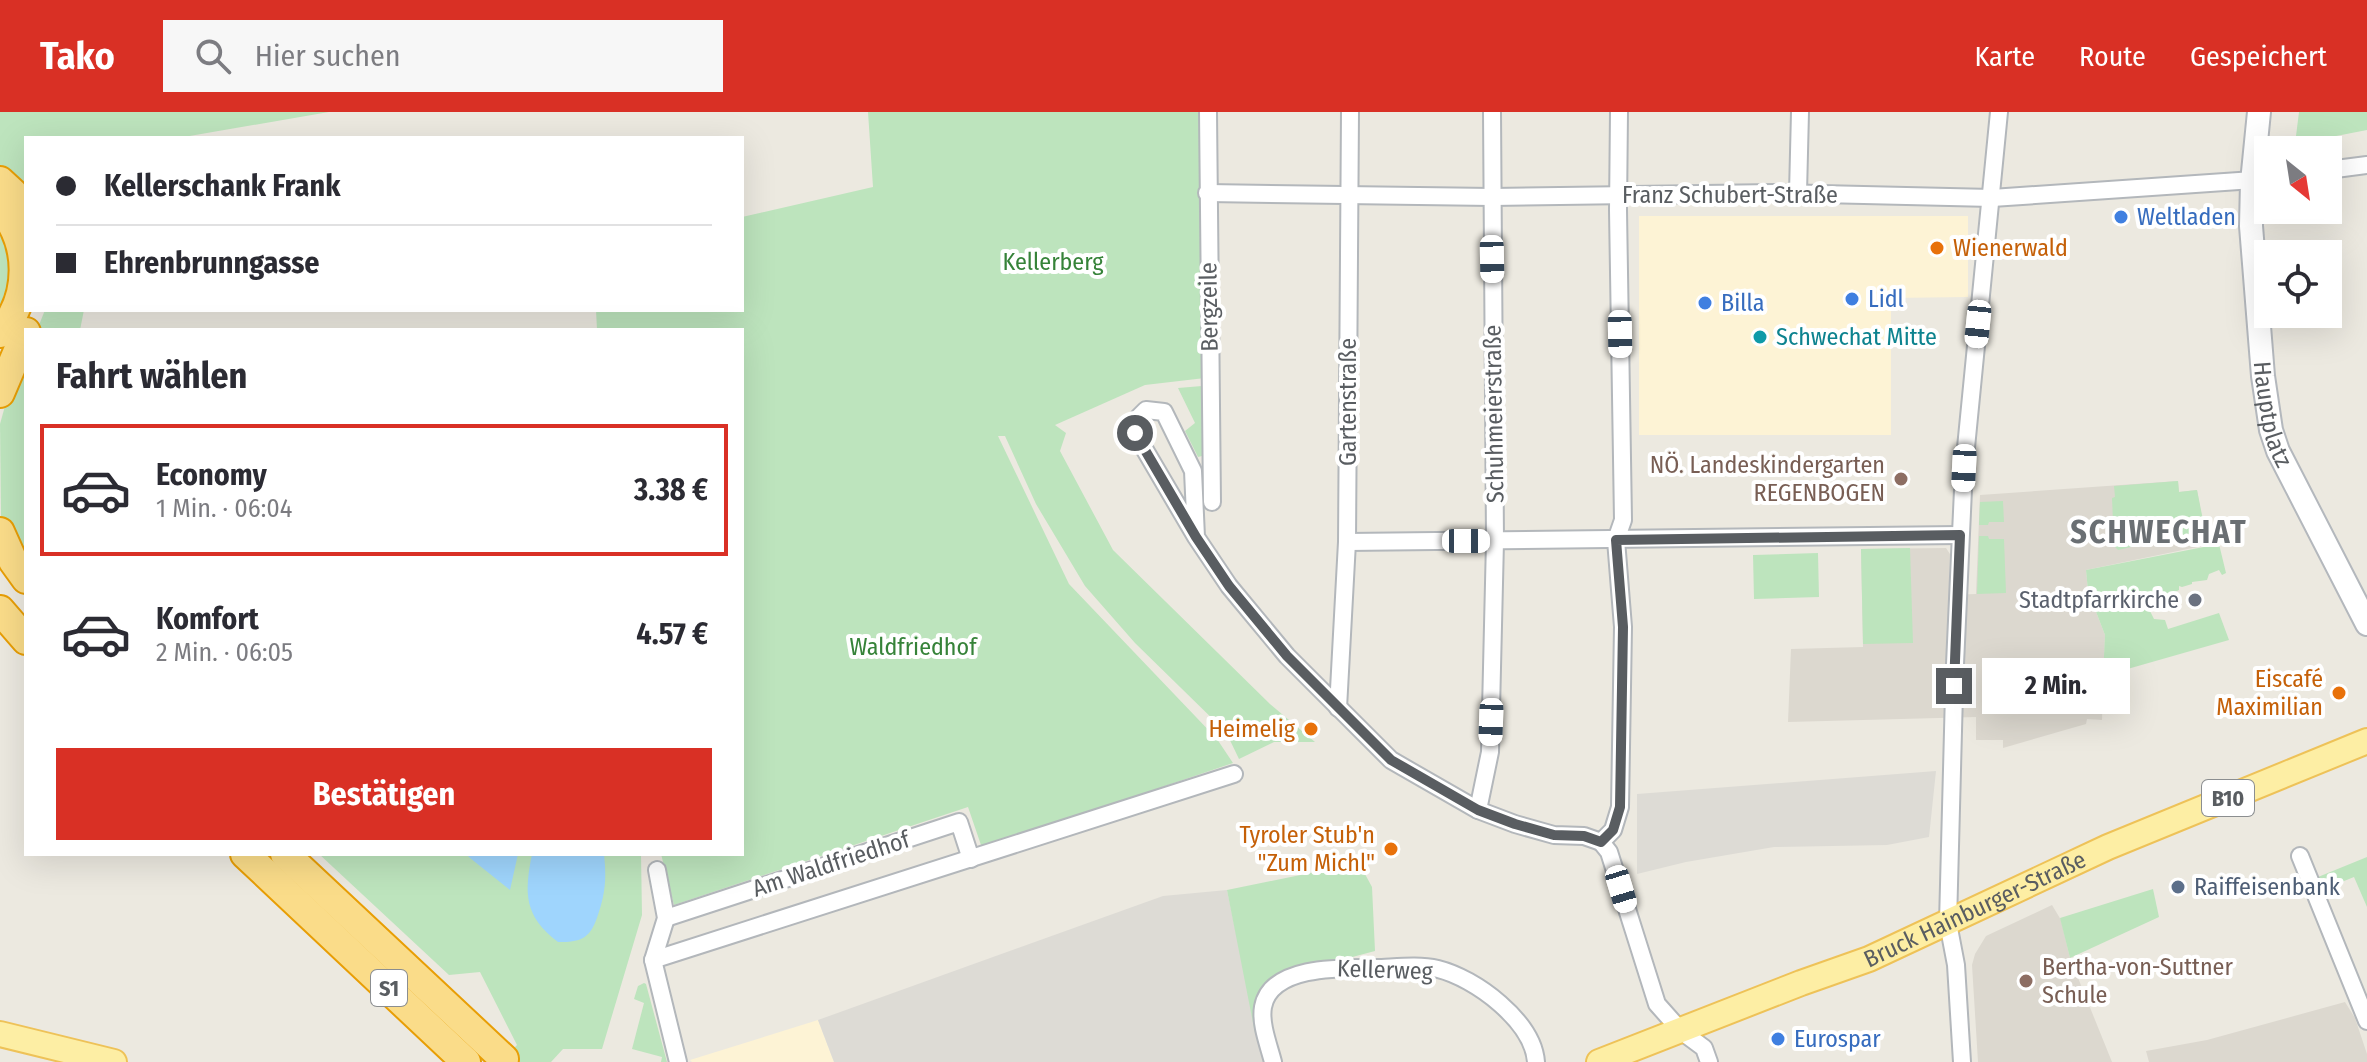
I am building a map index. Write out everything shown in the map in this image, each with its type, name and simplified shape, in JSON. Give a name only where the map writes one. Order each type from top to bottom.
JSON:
[{"type":"highway","points":[[0,181],[24,208]]},
{"type":"highway","points":[[0,207],[16,230],[24,260],[19,301],[0,333]]},
{"type":"highway","points":[[0,393],[24,336]]},
{"type":"highway","points":[[0,532],[13,561],[24,576]]},
{"type":"highway","points":[[0,572],[24,598]]},
{"type":"highway","points":[[0,610],[24,638]]},
{"type":"highway","name":"S1","points":[[247,856],[466,1062]]},
{"type":"highway","name":"S1","points":[[287,856],[504,1059]]},
{"type":"main road","name":"Hauptplatz","points":[[2259,112],[2259,136]]},
{"type":"main road","name":"Hauptplatz","points":[[2254,211],[2251,226],[2263,376],[2271,430],[2278,451],[2367,624]]},
{"type":"main road","name":"Bruck Hainburger-Straße","points":[[1599,1062],[1869,959],[2108,847],[2358,745]]},
{"type":"main road","points":[[0,1034],[66,1057],[102,1061]]},
{"type":"street","name":"Bergzeile","points":[[1208,112],[1212,502]]},
{"type":"street","name":"Gartenstraße","points":[[1338,700],[1347,542],[1350,112]]},
{"type":"street","name":"Schuhmeierstraße","points":[[1478,810],[1490,752],[1495,541],[1492,112]]},
{"type":"street","points":[[1601,842],[1613,830],[1620,807],[1623,627],[1616,540],[1623,520],[1619,112]]},
{"type":"street","points":[[1798,193],[1800,112]]},
{"type":"street","points":[[1962,1062],[1956,965],[1948,923],[1954,689],[1964,468],[1999,112]]},
{"type":"street","points":[[2342,168],[2367,165]]},
{"type":"street","name":"Franz Schubert-Straße","points":[[1207,193],[1492,197],[1798,193],[1992,198],[2254,180]]},
{"type":"street","points":[[1196,537],[1193,471],[1164,412],[1146,410],[1138,418],[1135,433],[1196,537],[1229,586],[1287,656],[1338,700],[1391,760],[1478,810],[1554,835],[1584,836],[1601,842],[1609,852],[1657,1004],[1681,1031],[1704,1048],[1709,1062]]},
{"type":"street","points":[[1347,542],[1960,535]]},
{"type":"street","name":"Am Waldfriedhof","points":[[653,960],[1234,774]]},
{"type":"street","name":"Am Waldfriedhof","points":[[666,918],[959,822],[971,859]]},
{"type":"street","points":[[2300,856],[2367,1021]]},
{"type":"street","points":[[657,870],[666,918],[653,960],[678,1062]]},
{"type":"street","name":"Kellerweg","points":[[1273,1062],[1263,1007],[1275,986],[1298,974],[1326,968],[1420,967],[1457,976],[1503,1007],[1525,1032],[1536,1062]]},
{"type":"shaded area","points":[[1639,216],[1968,216],[1968,297],[1891,298],[1891,435],[1639,435]]},
{"type":"shaded area","points":[[2178,481],[2179,492],[2197,490],[2207,545],[2086,570],[2088,591],[2105,635],[2102,720],[2087,719],[2086,724],[2003,748],[2003,740],[1976,740],[1976,717],[1788,722],[1791,649],[1863,647],[1861,549],[1946,548],[1950,554],[1949,595],[1976,594],[1980,495]]},
{"type":"shaded area","points":[[1936,771],[1929,837],[1887,845],[1774,847],[1637,874],[1637,794]]},
{"type":"shaded area","points":[[1227,890],[1263,1062],[834,1062],[818,1020],[1163,896]]},
{"type":"shaded area","name":"Bertha-von-Suttner Schule","points":[[2052,905],[2061,920],[2070,958],[2112,1062],[1978,1062],[1972,965],[1975,954],[1986,936]]},
{"type":"shaded area","points":[[2345,1002],[2355,1018],[2367,1062],[2149,1062],[2146,1051],[2207,1040]]},
{"type":"shaded area","points":[[818,1020],[834,1062],[690,1060]]},
{"type":"green space","points":[[0,112],[329,112],[190,136],[24,136],[24,188],[0,167]]},
{"type":"green space","points":[[868,112],[1205,112],[1205,378],[1145,385],[1055,425],[1066,433],[1060,451],[1113,550],[1270,704],[1315,742],[1274,742],[1239,759],[1226,732],[1135,643],[1085,586],[1036,504],[1005,436],[998,436],[1069,584],[1217,739],[1233,763],[982,848],[968,807],[674,905],[662,856],[744,856],[744,328],[597,328],[596,312],[744,312],[744,217],[873,187]]},
{"type":"green space","points":[[2299,112],[2367,112],[2367,130],[2336,136],[2296,136]]},
{"type":"green space","points":[[0,219],[19,261],[0,320]]},
{"type":"green space","points":[[44,312],[84,312],[80,328],[38,328]]},
{"type":"green space","points":[[24,358],[24,562],[13,548],[1,518],[0,424],[10,388]]},
{"type":"green space","points":[[1202,386],[1202,456],[1198,457],[1185,431],[1195,423],[1178,388]]},
{"type":"green space","points":[[2178,481],[2179,492],[2197,490],[2205,530],[2118,550],[2114,546],[2114,486]]},
{"type":"green space","points":[[2003,501],[2004,522],[1979,525],[1980,502]]},
{"type":"green space","points":[[1979,536],[2004,539],[2006,593],[1977,594]]},
{"type":"green space","points":[[2219,544],[2226,573],[2222,575],[2219,570],[2209,574],[2207,580],[2179,586],[2177,591],[2153,599],[2149,609],[2154,619],[2165,620],[2168,629],[2219,613],[2229,640],[2103,676],[2105,635],[2088,591],[2086,570]]},
{"type":"green space","points":[[1910,548],[1913,643],[1863,644],[1861,549]]},
{"type":"green space","points":[[1818,553],[1819,597],[1754,599],[1753,555]]},
{"type":"green space","points":[[321,856],[641,856],[642,915],[602,1049],[563,1049],[551,1062],[501,1062],[517,1045],[480,972],[449,975]]},
{"type":"green space","points":[[2367,857],[2367,907],[2354,877],[2322,890],[2318,877]]},
{"type":"green space","points":[[1359,863],[1372,887],[1375,951],[1273,978],[1258,997],[1255,1033],[1227,890]]},
{"type":"green space","points":[[2153,889],[2159,917],[2070,958],[2060,918]]},
{"type":"green space","points":[[644,983],[667,1062],[661,1062],[662,1057],[632,1049],[644,1003],[634,999],[638,986]]},
{"type":"water","points":[[468,856],[518,856],[510,890]]},
{"type":"water","points":[[532,856],[604,856],[605,880],[598,914],[588,934],[577,940],[558,942],[538,923],[529,903]]},
{"type":"place","name":"Weltladen","points":[[2121,217]]},
{"type":"place","name":"Wienerwald","points":[[1937,248]]},
{"type":"place","name":"Lidl","points":[[1852,299]]},
{"type":"place","name":"Billa","points":[[1705,303]]},
{"type":"place","name":"Schwechat Mitte","points":[[1760,337]]},
{"type":"place","name":"NÖ. Landeskindergarten REGENBOGEN","points":[[1901,479]]},
{"type":"place","name":"Stadtpfarrkirche","points":[[2195,600]]},
{"type":"place","name":"Eiscafé Maximilian","points":[[2339,693]]},
{"type":"place","name":"Heimelig","points":[[1311,729]]},
{"type":"place","name":"Tyroler Stub'n \"Zum Michl\"","points":[[1391,849]]},
{"type":"place","name":"Raiffeisenbank","points":[[2178,887]]},
{"type":"place","name":"Bertha-von-Suttner Schule","points":[[2026,981]]},
{"type":"place","name":"Eurospar","points":[[1778,1039]]},
{"type":"district","name":"SCHWECHAT","points":[[2159,532]]},
{"type":"route","points":[[1135,433],[1211,561],[1287,656],[1391,760],[1478,810],[1515,824],[1554,835],[1584,836],[1601,842],[1613,830],[1620,807],[1623,627],[1616,540],[1960,535],[1954,686]]},
{"type":"park label","name":"Kellerberg","points":[[1053,262]]},
{"type":"park label","name":"Waldfriedhof","points":[[913,647]]}]
